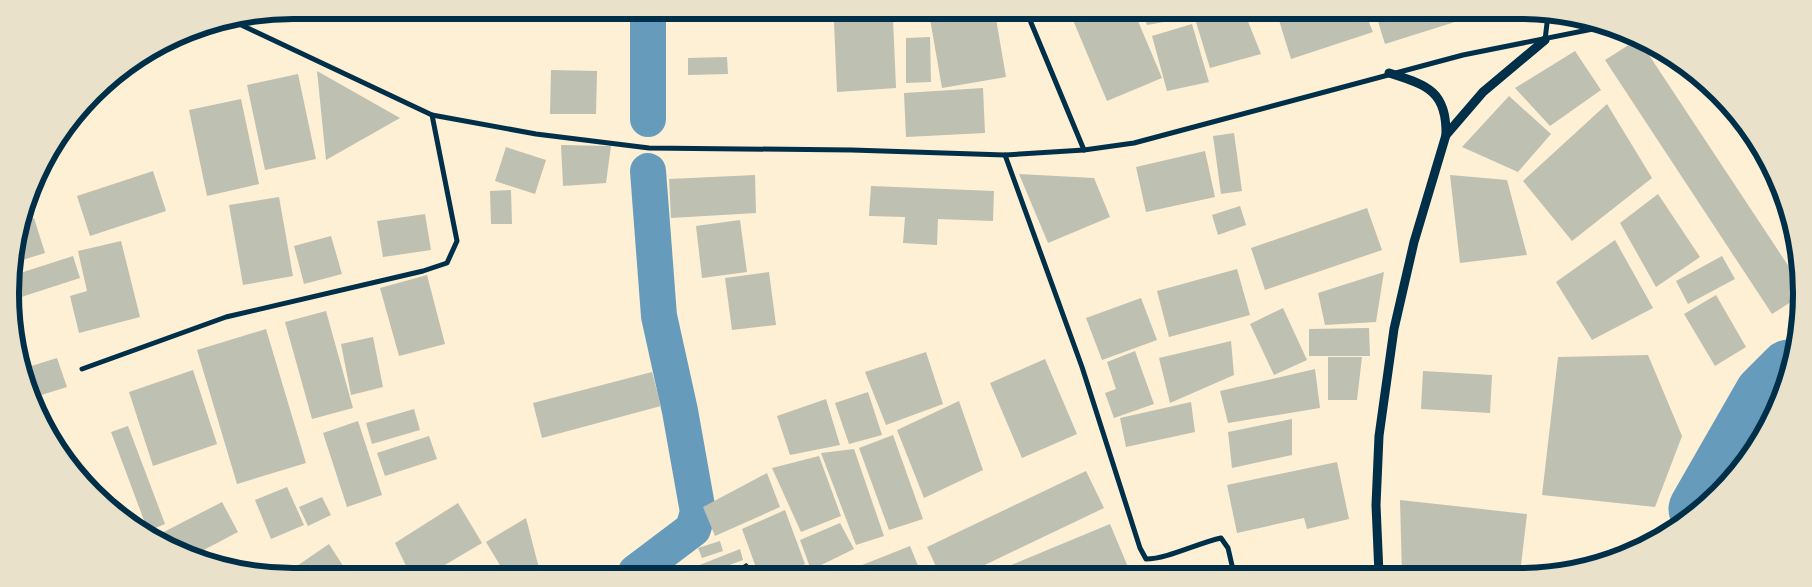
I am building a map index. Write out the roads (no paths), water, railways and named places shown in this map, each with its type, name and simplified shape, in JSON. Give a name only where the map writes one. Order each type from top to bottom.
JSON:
[{"type":"street","points":[[1029,19],[1084,150]]},
{"type":"street","points":[[1446,135],[1473,101],[1545,40],[1547,20]]},
{"type":"street","points":[[239,24],[432,115],[536,134],[649,148],[852,150],[1005,155],[1084,150],[1134,143],[1463,55],[1593,29]]},
{"type":"street","points":[[1379,568],[1376,505],[1379,436],[1393,338],[1414,242],[1446,135],[1444,110],[1440,101],[1431,91],[1418,82],[1388,74]]},
{"type":"street","points":[[82,369],[226,317],[423,272],[447,263],[457,241],[432,115]]},
{"type":"street","points":[[1005,155],[1082,367],[1140,548],[1146,559],[1155,559],[1202,542],[1221,538],[1228,548],[1233,568]]},
{"type":"waterway","points":[[648,19],[648,119]]},
{"type":"waterway","points":[[641,568],[693,529],[698,512],[680,411],[659,316],[648,171]]},
{"type":"waterway","points":[[1709,492],[1765,394],[1780,379]]}]
